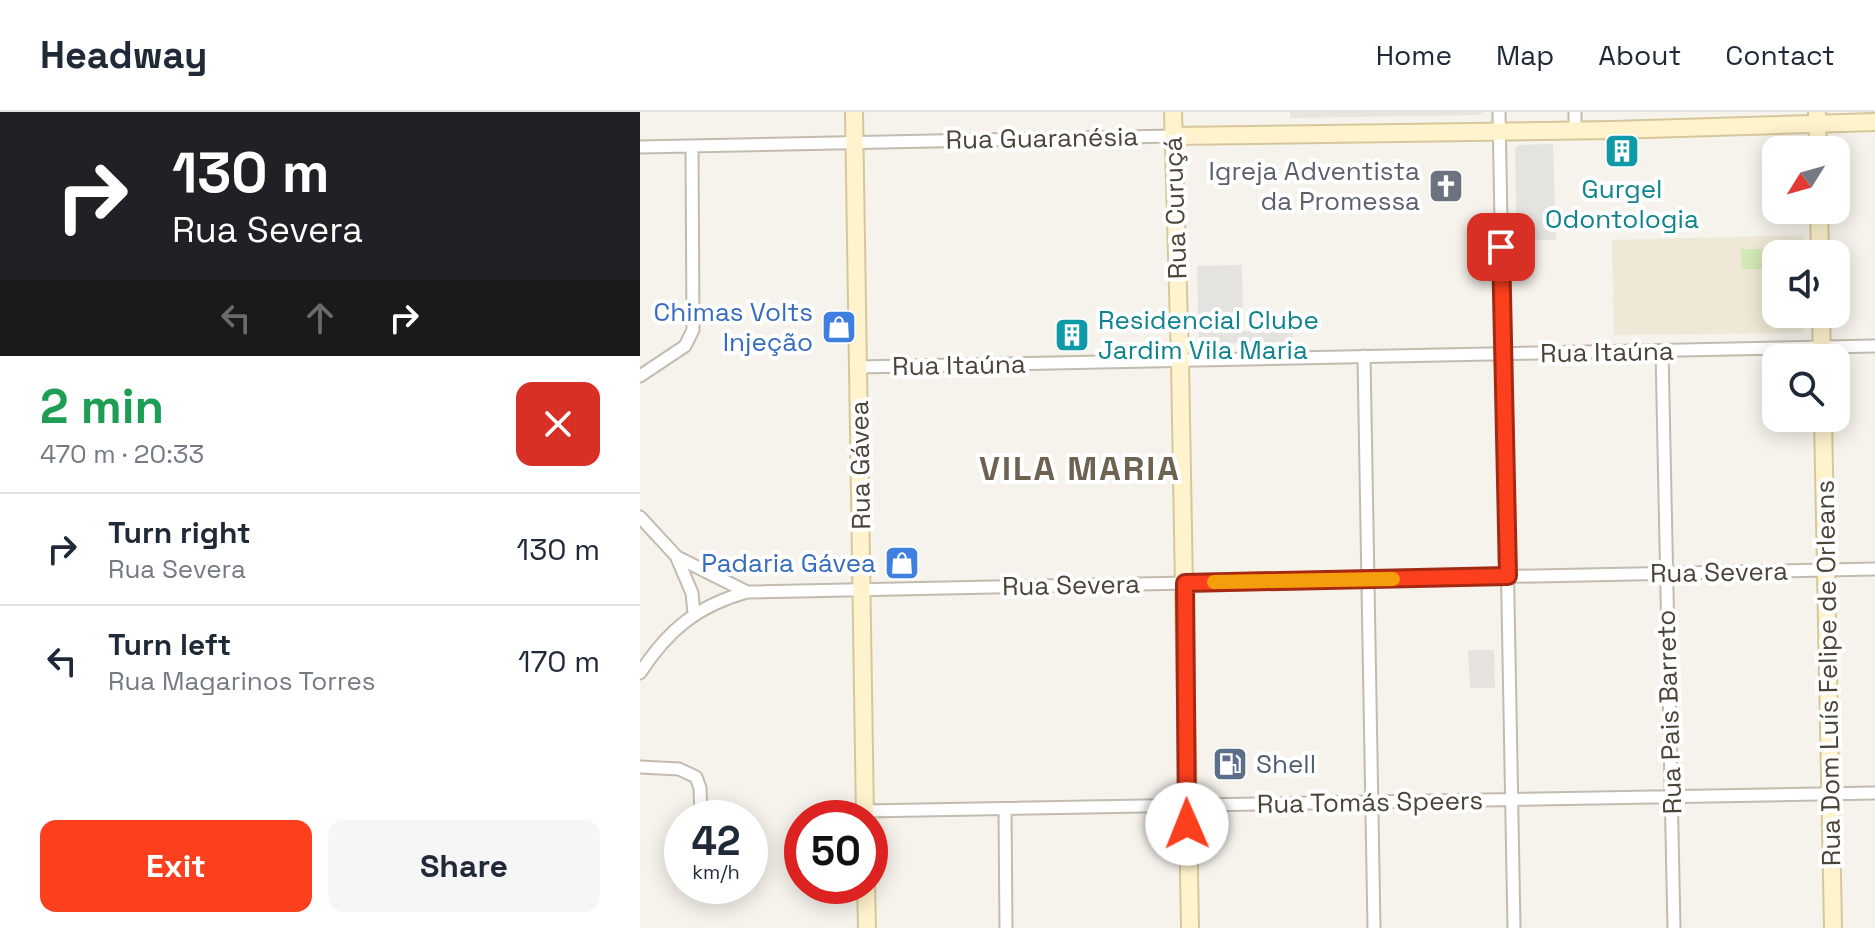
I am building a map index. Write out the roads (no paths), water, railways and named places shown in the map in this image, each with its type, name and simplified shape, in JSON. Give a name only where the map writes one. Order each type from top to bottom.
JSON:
[{"type":"street","name":"Rua Gávea","points":[[854,112],[865,800]]},
{"type":"street","name":"Rua Curuçá","points":[[1173,112],[1190,928]]},
{"type":"street","points":[[1499,112],[1514,928]]},
{"type":"street","points":[[1575,112],[1575,130]]},
{"type":"street","name":"Rua Guaranésia","points":[[640,147],[1499,132],[1817,118],[1875,122]]},
{"type":"street","points":[[640,376],[685,346],[693,330],[692,146]]},
{"type":"street","name":"Rua Itaúna","points":[[1850,349],[1875,346]]},
{"type":"street","name":"Rua Pais Barreto","points":[[1662,351],[1674,928]]},
{"type":"street","name":"Rua Itaúna","points":[[858,367],[1762,352]]},
{"type":"street","points":[[1364,356],[1374,928]]},
{"type":"street","name":"Rua Dom Luís Felipe de Orleans","points":[[1823,432],[1833,928]]},
{"type":"street","points":[[640,517],[677,557],[692,593],[694,613]]},
{"type":"street","points":[[677,557],[747,592]]},
{"type":"street","name":"Rua Severa","points":[[747,592],[1875,569]]},
{"type":"street","points":[[640,673],[670,634],[694,613],[747,592]]},
{"type":"street","points":[[640,767],[679,769],[696,777],[700,800]]},
{"type":"street","name":"Rua Tomás Speers","points":[[888,814],[1187,805],[1875,793]]},
{"type":"street","points":[[1005,810],[1006,928]]},
{"type":"street","points":[[866,904],[867,928]]},
{"type":"place","name":"Gurgel Odontologia","points":[[1622,151]]},
{"type":"place","name":"Igreja Adventista da Promessa","points":[[1446,186]]},
{"type":"place","name":"Chimas Volts Injeção","points":[[839,327]]},
{"type":"place","name":"Residencial Clube Jardim Vila Maria","points":[[1072,335]]},
{"type":"place","name":"Padaria Gávea","points":[[902,563]]},
{"type":"place","name":"Shell","points":[[1230,764]]},
{"type":"district","name":"VILA MARIA","points":[[1080,468]]}]
